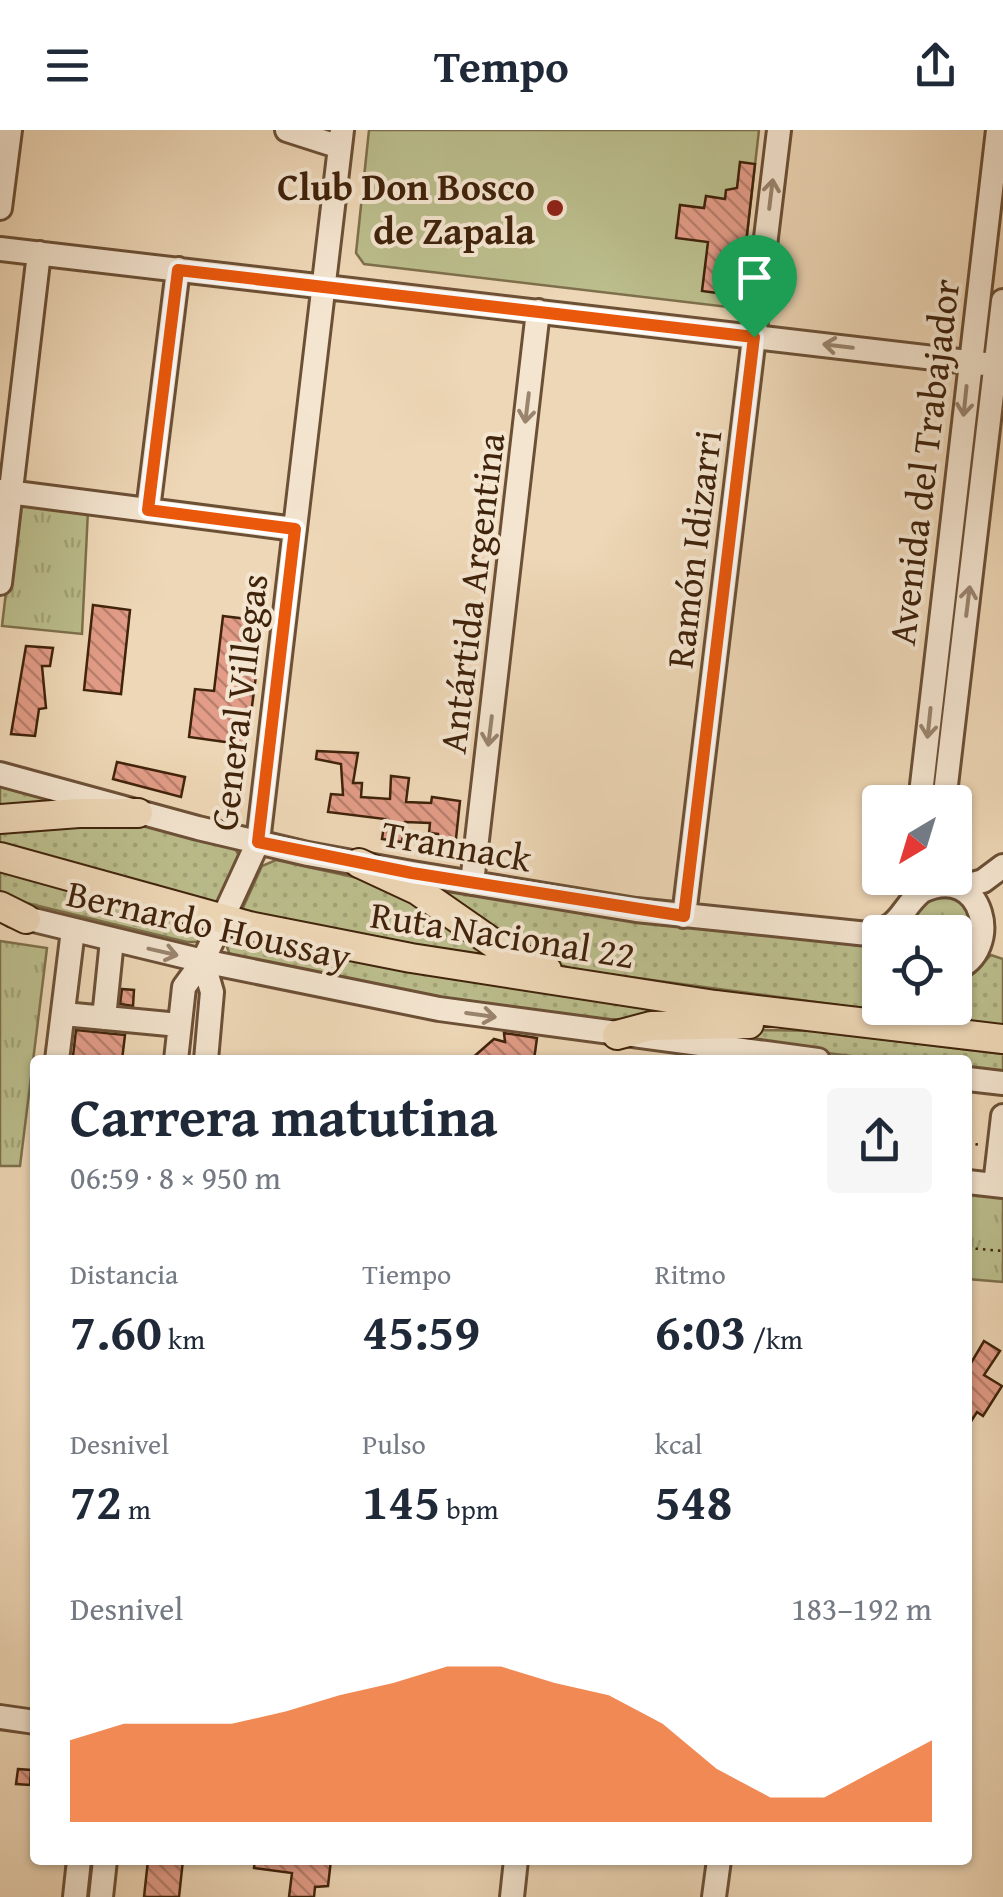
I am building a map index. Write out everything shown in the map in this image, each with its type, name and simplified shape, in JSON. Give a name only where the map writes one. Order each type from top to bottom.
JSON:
[{"type":"main road","points":[[0,819],[138,813]]},
{"type":"main road","name":"Ruta Nacional 22","points":[[0,857],[224,919],[411,958],[640,994],[1003,1039]]},
{"type":"main road","points":[[359,863],[432,898],[488,940],[523,960],[640,994]]},
{"type":"main road","points":[[621,1054],[650,1026],[751,1024],[798,1014]]},
{"type":"street","points":[[0,208],[10,130]]},
{"type":"street","points":[[286,130],[341,139]]},
{"type":"street","name":"Ramón Idizarri","points":[[684,916],[779,130]]},
{"type":"street","name":"Avenida del Trabajador","points":[[922,785],[998,130]]},
{"type":"street","name":"General Villegas","points":[[176,1055],[184,987],[203,961],[258,842],[341,139]]},
{"type":"street","points":[[0,249],[999,365]]},
{"type":"street","points":[[0,583],[5,491],[39,254]]},
{"type":"street","points":[[148,510],[178,270]]},
{"type":"street","name":"Avenida del Trabajador","points":[[946,785],[999,365],[1003,301]]},
{"type":"street","name":"Antártida Argentina","points":[[472,883],[538,312]]},
{"type":"street","points":[[5,491],[295,529]]},
{"type":"street","name":"Trannack","points":[[0,774],[138,813],[359,863],[684,916],[862,933]]},
{"type":"street","name":"Trannack","points":[[972,882],[984,881],[1003,866]]},
{"type":"street","points":[[972,894],[994,928],[972,960]]},
{"type":"street","name":"Bernardo Houssay","points":[[8,912],[112,940],[439,1009],[621,1054],[654,1055]]},
{"type":"street","points":[[58,1055],[74,930]]},
{"type":"street","points":[[104,1018],[112,940]]},
{"type":"street","points":[[203,961],[212,992],[206,1055]]},
{"type":"street","points":[[64,1014],[179,1025]]},
{"type":"street","points":[[972,1079],[1003,1083]]},
{"type":"street","points":[[972,1183],[999,1186],[1003,1116]]},
{"type":"street","points":[[0,1717],[30,1721]]},
{"type":"street","points":[[75,1897],[79,1865]]},
{"type":"street","points":[[100,1897],[104,1865]]},
{"type":"street","points":[[512,1897],[515,1865]]},
{"type":"street","points":[[714,1897],[718,1865]]},
{"type":"path","points":[[972,1144],[983,1145]]},
{"type":"path","points":[[972,1248],[1003,1251]]},
{"type":"green space","name":"Club Don Bosco de Zapala","points":[[369,130],[759,130],[740,296],[728,307],[364,264],[356,253]]},
{"type":"green space","points":[[17,499],[88,510],[82,634],[2,626]]},
{"type":"green space","points":[[0,784],[79,806],[0,812]]},
{"type":"green space","points":[[134,820],[234,846],[240,858],[222,899],[216,905],[0,847],[0,825]]},
{"type":"green space","points":[[276,860],[385,884],[520,966],[471,960],[242,910],[262,866]]},
{"type":"green space","points":[[0,865],[205,927],[197,942],[187,942],[0,896]]},
{"type":"green space","points":[[420,884],[862,936],[862,1008],[577,970],[534,957]]},
{"type":"green space","points":[[950,896],[969,905],[972,915],[918,915],[929,902]]},
{"type":"green space","points":[[972,915],[978,936],[972,943]]},
{"type":"green space","points":[[235,934],[730,1016],[594,1020],[406,995],[231,958],[226,944]]},
{"type":"green space","points":[[0,941],[47,948],[34,1055],[30,1055],[20,1166],[0,1166]]},
{"type":"green space","points":[[991,955],[1003,959],[1003,1027],[972,1023],[972,973]]},
{"type":"green space","points":[[764,1030],[814,1031],[1003,1054],[1003,1076],[972,1072],[972,1055],[842,1055],[700,1037]]},
{"type":"green space","points":[[972,1192],[1003,1196],[1003,1282],[972,1279]]},
{"type":"building","points":[[740,162],[755,164],[740,296],[702,291],[708,242],[676,238],[680,205],[704,208],[706,196],[725,199],[726,190],[737,188]]},
{"type":"building","points":[[93,605],[130,610],[121,694],[84,690]]},
{"type":"building","points":[[223,616],[263,621],[247,745],[189,737],[195,689],[214,691]]},
{"type":"building","points":[[26,646],[53,648],[50,666],[42,666],[46,708],[39,709],[35,736],[11,734]]},
{"type":"building","points":[[317,751],[358,753],[353,783],[362,783],[361,797],[390,799],[391,776],[409,778],[406,802],[431,803],[432,797],[460,801],[455,848],[440,845],[438,834],[429,833],[430,823],[405,822],[402,842],[382,839],[385,819],[328,812],[331,794],[343,795],[341,764],[316,759]]},
{"type":"building","points":[[117,762],[185,777],[181,797],[113,779]]},
{"type":"building","points":[[122,989],[134,990],[133,1006],[120,1004]]},
{"type":"building","points":[[76,1030],[125,1035],[123,1055],[73,1055]]},
{"type":"building","points":[[504,1033],[537,1038],[535,1055],[476,1055],[494,1039],[505,1042]]},
{"type":"building","points":[[984,1341],[1000,1351],[984,1375],[1002,1386],[983,1416],[977,1412],[972,1420],[972,1361]]},
{"type":"building","points":[[18,1769],[30,1770],[30,1785],[16,1784]]},
{"type":"building","points":[[147,1865],[182,1865],[179,1897],[144,1897]]},
{"type":"building","points":[[330,1865],[328,1886],[315,1887],[314,1897],[289,1897],[292,1873],[254,1868]]},
{"type":"place","name":"Club Don Bosco de Zapala","points":[[555,208]]},
{"type":"route","points":[[178,270],[754,337],[684,916],[578,902],[258,842],[295,529],[148,510],[178,270]]}]
